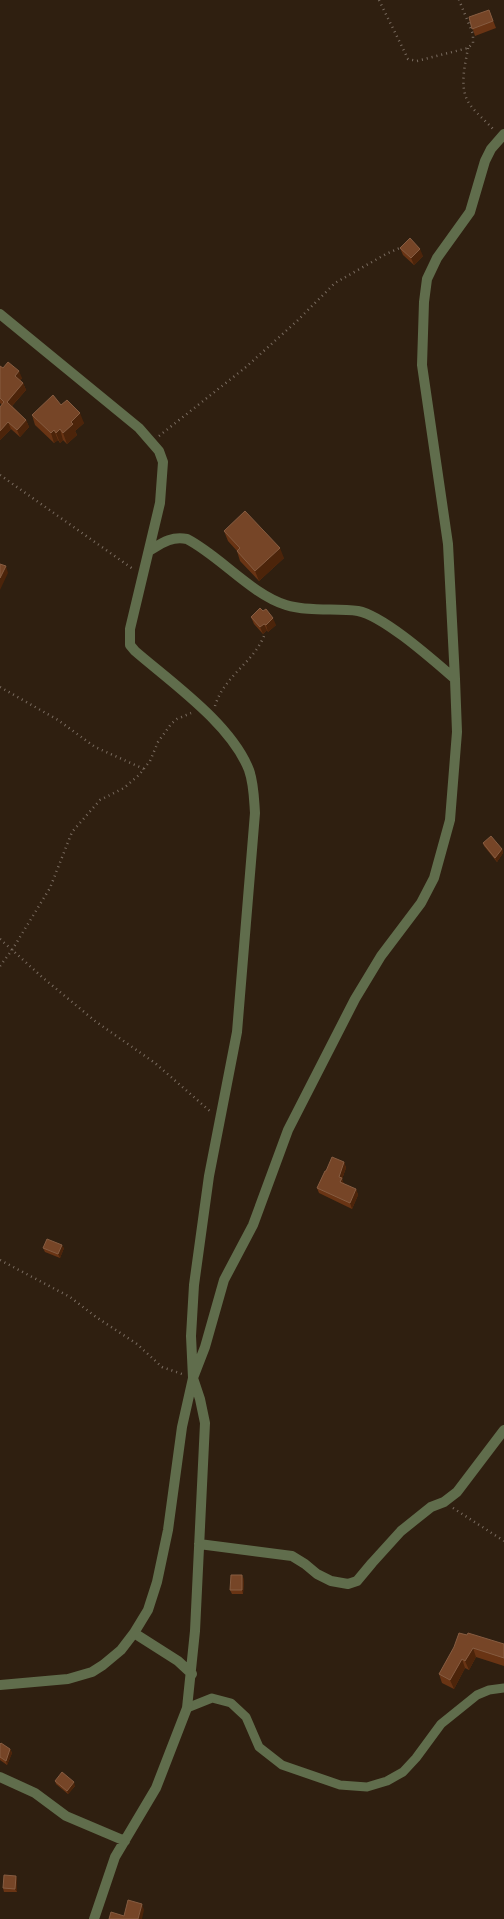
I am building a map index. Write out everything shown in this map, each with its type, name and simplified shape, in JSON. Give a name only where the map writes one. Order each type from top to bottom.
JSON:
[{"type":"street","points":[[0,1685],[68,1679],[92,1672],[121,1650],[148,1610],[157,1582],[168,1530],[182,1426],[193,1378],[205,1347],[224,1280],[253,1226],[288,1130],[355,999],[381,956],[421,903],[434,878],[450,820],[457,732],[448,544],[422,366],[426,279],[437,258],[470,212],[485,161],[502,136]]},
{"type":"street","points":[[0,314],[139,428],[159,451],[163,462],[160,503],[130,629],[130,644],[135,651],[214,720],[240,751],[249,771],[254,792],[237,1032],[209,1176],[194,1285],[191,1336],[193,1378],[205,1423],[192,1674],[187,1708],[156,1788],[116,1858],[94,1919]]},
{"type":"street","points":[[149,551],[167,540],[178,537],[187,539],[263,594],[286,605],[360,612],[374,617],[455,679]]},
{"type":"street","points":[[199,1544],[292,1556],[324,1578],[348,1584],[357,1581],[401,1531],[431,1507],[444,1502],[457,1492],[504,1430]]},
{"type":"street","points":[[134,1633],[178,1661],[192,1674]]},
{"type":"street","points":[[0,1777],[35,1793],[66,1816],[125,1841]]},
{"type":"lane","points":[[187,1708],[212,1698],[231,1704],[246,1717],[259,1747],[282,1765],[340,1785],[367,1787],[387,1781],[403,1772],[416,1758],[441,1724],[477,1696],[489,1690],[504,1688]]},
{"type":"path","points":[[379,0],[408,59],[417,61],[468,48],[473,43],[473,34],[459,0]]},
{"type":"path","points":[[468,48],[463,84],[464,95],[470,106],[502,136]]},
{"type":"path","points":[[152,441],[246,367],[297,321],[335,283],[386,254],[402,248]]},
{"type":"path","points":[[0,474],[143,575]]},
{"type":"path","points":[[214,720],[214,711],[220,694],[233,674],[258,648],[264,636]]},
{"type":"path","points":[[0,687],[58,720],[95,747],[144,769]]},
{"type":"path","points":[[0,966],[50,888],[72,832],[100,800],[124,788],[144,769],[158,742],[171,724],[177,719],[201,708]]},
{"type":"path","points":[[0,939],[95,1021],[156,1063],[220,1118]]},
{"type":"path","points":[[0,1260],[70,1297],[137,1344],[162,1367],[193,1378]]},
{"type":"path","points":[[444,1502],[504,1541]]},
{"type":"building","points":[[489,10],[493,21],[472,29],[469,17]]},
{"type":"building","points":[[410,238],[420,249],[411,258],[400,248]]},
{"type":"building","points":[[8,362],[19,371],[15,376],[23,383],[7,402],[26,420],[17,430],[8,422],[0,431],[0,407],[4,402],[0,398],[0,366],[3,368]]},
{"type":"building","points":[[53,395],[61,405],[67,400],[80,413],[71,422],[73,424],[63,433],[60,429],[56,433],[54,430],[51,433],[32,415]]},
{"type":"building","points":[[245,511],[280,548],[255,571],[237,551],[240,548],[224,531]]},
{"type":"building","points":[[0,564],[6,566],[0,578]]},
{"type":"building","points":[[260,608],[263,611],[266,609],[273,618],[266,625],[264,624],[260,627],[251,617]]},
{"type":"building","points":[[491,836],[502,849],[495,858],[483,843]]},
{"type":"building","points":[[332,1157],[344,1162],[339,1177],[342,1178],[340,1182],[356,1189],[350,1203],[317,1188]]},
{"type":"building","points":[[47,1239],[62,1245],[58,1254],[43,1248]]},
{"type":"building","points":[[231,1575],[242,1575],[242,1590],[230,1590]]},
{"type":"building","points":[[459,1633],[467,1635],[468,1633],[504,1644],[504,1658],[473,1648],[465,1661],[462,1659],[450,1680],[439,1674],[454,1647]]},
{"type":"building","points":[[1,1743],[10,1749],[6,1761],[0,1757]]},
{"type":"building","points":[[62,1772],[74,1782],[67,1791],[55,1781]]},
{"type":"building","points":[[4,1875],[16,1876],[15,1889],[3,1888]]},
{"type":"building","points":[[128,1900],[142,1904],[138,1919],[109,1919],[111,1912],[124,1916]]}]
